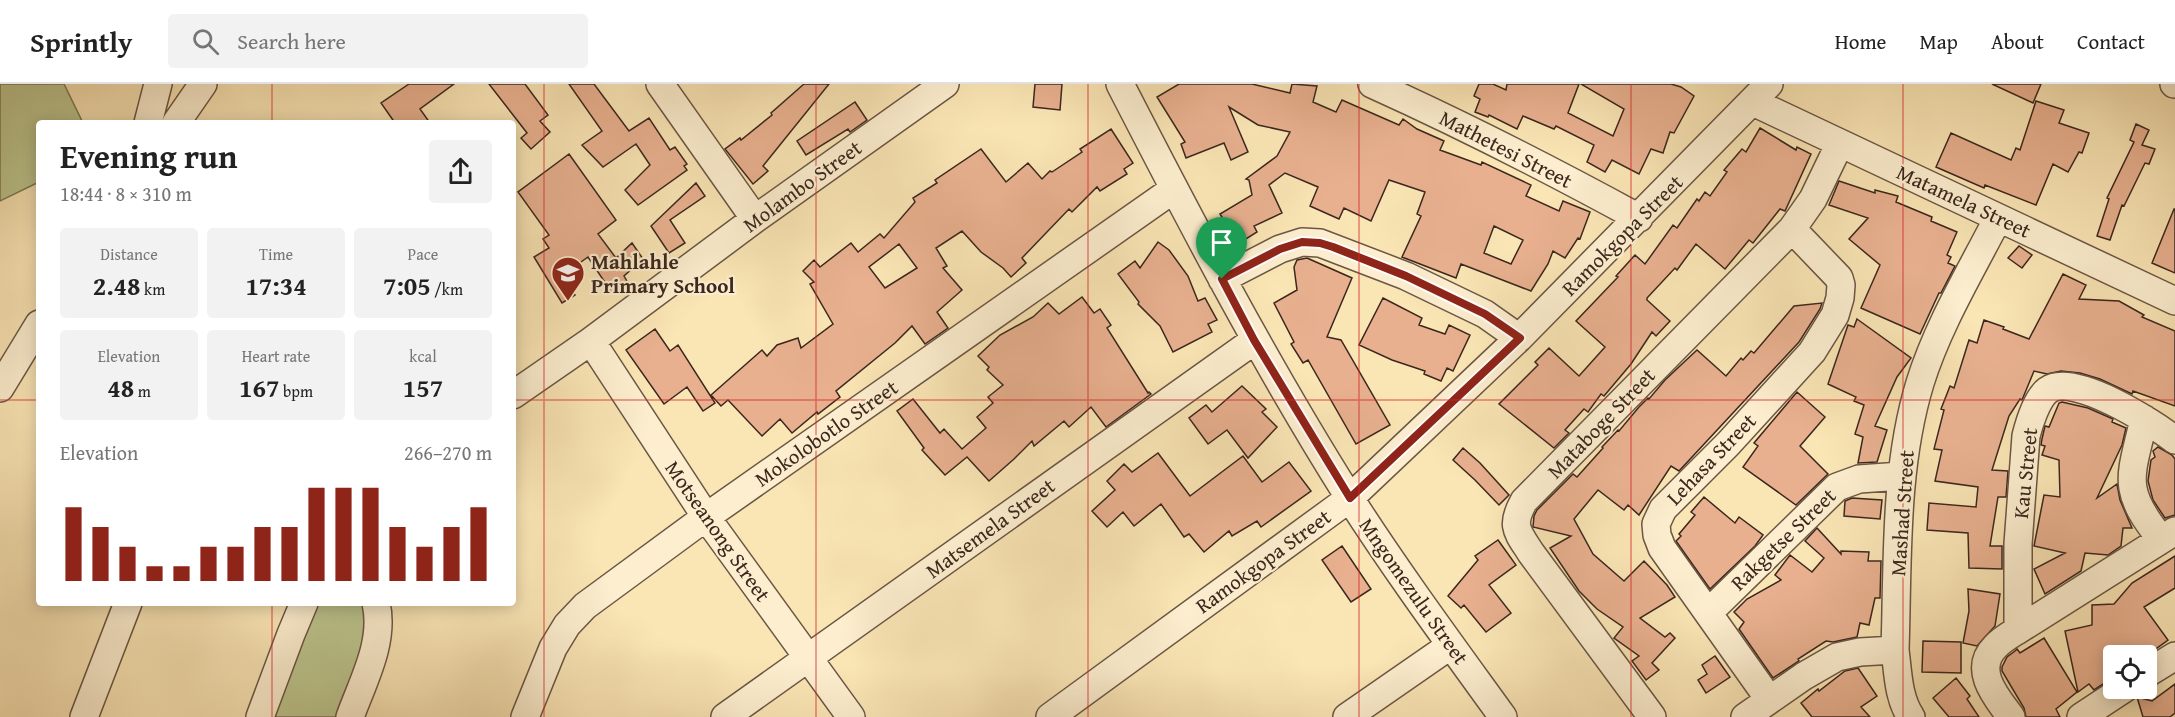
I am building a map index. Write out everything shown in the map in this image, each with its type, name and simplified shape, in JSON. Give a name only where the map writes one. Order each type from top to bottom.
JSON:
[{"type":"street","points":[[149,120],[159,84]]},
{"type":"street","points":[[178,120],[203,84]]},
{"type":"street","points":[[660,84],[755,219]]},
{"type":"street","name":"Molambo Street","points":[[516,393],[945,84]]},
{"type":"street","name":"Mngomezulu Street","points":[[1120,84],[1254,340],[1350,498],[1503,717]]},
{"type":"street","name":"Mathetesi Street","points":[[1372,84],[1565,178],[1639,218]]},
{"type":"street","name":"Ramokgopa Street","points":[[1050,717],[1350,498],[1520,338],[1762,89]]},
{"type":"street","name":"Matamela Street","points":[[1762,89],[1840,143],[2175,301]]},
{"type":"street","name":"Mataboge Street","points":[[1652,717],[1531,553],[1518,534],[1515,526],[1516,519],[1524,501],[1792,229],[1813,199],[1840,143]]},
{"type":"street","name":"Mokolobotlo Street","points":[[525,717],[553,648],[567,625],[585,606],[705,517],[1174,189]]},
{"type":"street","name":"Mashad Street","points":[[1911,717],[1905,708],[1898,678],[1895,650],[1901,476],[1908,430],[1920,382],[1930,356],[1998,218]]},
{"type":"street","name":"Lehasa Street","points":[[1769,699],[1662,548],[1656,524],[1663,509],[1728,444],[1812,352],[1835,315],[1840,298],[1839,278],[1792,229]]},
{"type":"street","points":[[1222,279],[1280,249],[1302,242],[1320,243],[1406,276],[1485,314],[1520,338]]},
{"type":"street","points":[[0,388],[36,329]]},
{"type":"street","name":"Matsemela Street","points":[[725,717],[1254,340]]},
{"type":"street","name":"Motseanong Street","points":[[591,341],[705,517],[851,717]]},
{"type":"street","name":"Kau Street","points":[[2018,630],[2018,544],[2026,436],[2030,420],[2047,391],[2068,386],[2081,389],[2144,419],[2175,440]]},
{"type":"street","points":[[2011,717],[1989,687],[1987,664],[1995,647],[2168,535],[2139,507],[2131,485],[2134,457],[2144,419]]},
{"type":"street","name":"Rakgetse Street","points":[[1708,613],[1820,501],[1837,487],[1859,479],[1901,476]]},
{"type":"street","points":[[84,717],[127,606]]},
{"type":"street","points":[[260,717],[303,606]]},
{"type":"street","points":[[350,717],[375,649],[379,630],[376,606]]},
{"type":"street","points":[[1347,717],[1451,645]]},
{"type":"street","points":[[1745,717],[1769,699],[1837,657],[1860,652],[1895,650]]},
{"type":"street","points":[[2157,667],[2175,656]]},
{"type":"street","points":[[2081,717],[2108,699]]},
{"type":"green space","points":[[0,84],[64,84],[82,120],[36,120],[36,183],[0,201]]},
{"type":"green space","points":[[313,606],[365,606],[371,640],[344,717],[272,717]]},
{"type":"building","points":[[409,84],[454,84],[420,109],[428,120],[393,120],[381,103]]},
{"type":"building","points":[[489,84],[525,84],[548,115],[540,121],[550,132],[531,149],[521,138],[527,133]]},
{"type":"building","points":[[569,84],[594,84],[629,131],[649,118],[670,150],[675,147],[687,164],[684,166],[687,170],[638,205],[625,190],[650,165],[636,144],[603,167],[582,145],[602,131]]},
{"type":"building","points":[[804,84],[829,84],[763,166],[768,171],[753,184],[725,149],[740,138],[741,140],[772,115],[771,113]]},
{"type":"building","points":[[1035,84],[1062,84],[1060,110],[1033,107]]},
{"type":"building","points":[[1179,84],[1252,84],[1290,93],[1292,84],[1317,86],[1313,102],[1336,112],[1342,100],[1399,125],[1403,119],[1417,129],[1444,141],[1440,150],[1481,165],[1482,162],[1531,185],[1526,196],[1559,211],[1563,201],[1590,212],[1580,239],[1578,238],[1565,258],[1553,251],[1548,264],[1531,291],[1461,264],[1456,278],[1402,257],[1421,216],[1417,214],[1425,192],[1389,180],[1371,221],[1344,208],[1339,219],[1310,206],[1318,187],[1285,173],[1269,185],[1282,213],[1254,226],[1257,232],[1238,244],[1220,214],[1252,195],[1249,180],[1246,179],[1277,156],[1290,132],[1258,125],[1229,107],[1248,152],[1231,160],[1224,143],[1186,158],[1181,144],[1185,142],[1157,97]],"holes":[[[1494,226],[1523,240],[1511,264],[1484,253]]]},
{"type":"building","points":[[1479,84],[1493,84],[1506,90],[1507,84],[1579,84],[1568,113],[1613,136],[1624,109],[1581,84],[1671,84],[1681,87],[1694,96],[1674,133],[1670,132],[1663,153],[1651,149],[1639,174],[1612,160],[1605,172],[1587,162],[1594,145],[1556,126],[1554,129],[1523,116],[1517,129],[1489,115],[1488,117],[1475,112],[1480,99],[1474,96]]},
{"type":"building","points":[[1992,84],[2041,84],[2033,103]]},
{"type":"building","points":[[2036,101],[2064,110],[2059,123],[2089,133],[2082,153],[2079,152],[2068,172],[2053,164],[2036,205],[1985,185],[1984,188],[1936,167],[1951,133],[2011,160],[2016,148],[2020,150]]},
{"type":"building","points":[[855,102],[867,120],[850,132],[848,129],[806,155],[797,141]]},
{"type":"building","points":[[2136,124],[2149,130],[2142,145],[2155,149],[2149,164],[2145,163],[2124,206],[2122,205],[2110,240],[2097,236],[2109,199],[2107,198],[2134,142],[2130,140]]},
{"type":"building","points":[[1760,128],[1796,150],[1797,147],[1811,154],[1785,211],[1780,209],[1753,243],[1749,240],[1725,269],[1696,244],[1677,270],[1675,268],[1647,298],[1670,321],[1656,336],[1652,332],[1631,364],[1604,396],[1601,394],[1588,412],[1584,409],[1565,430],[1569,433],[1554,448],[1499,404],[1538,365],[1535,362],[1549,348],[1579,376],[1605,347],[1576,321],[1618,277],[1616,276],[1635,255],[1645,264],[1673,225],[1677,228],[1697,199],[1699,201],[1705,192],[1710,196],[1727,172],[1724,170],[1742,149],[1746,152]]},
{"type":"building","points":[[1111,129],[1133,163],[1124,169],[1127,174],[1100,191],[1097,187],[1072,212],[1069,209],[1022,258],[1026,263],[1011,277],[981,252],[962,231],[936,248],[947,266],[943,268],[962,290],[937,312],[948,328],[925,344],[912,326],[895,343],[836,391],[840,397],[792,433],[780,419],[762,436],[728,400],[721,406],[711,395],[762,350],[767,356],[777,345],[798,338],[801,348],[833,324],[810,284],[814,282],[803,271],[814,260],[820,267],[851,243],[858,252],[880,234],[884,238],[915,202],[913,198],[937,183],[935,180],[981,149],[1006,182],[1028,163],[1042,179],[1050,171],[1052,172],[1082,152],[1080,149]],"holes":[[[899,244],[917,268],[885,288],[869,267]]]},
{"type":"building","points":[[569,154],[616,220],[598,234],[616,258],[632,243],[643,259],[624,276],[628,283],[612,293],[588,257],[563,275],[575,295],[562,303],[534,257],[549,248],[543,239],[549,235],[518,192]]},
{"type":"building","points":[[1839,181],[1875,193],[1875,190],[1898,196],[1896,202],[1932,217],[1931,221],[1957,232],[1947,255],[1951,257],[1948,263],[1955,266],[1939,293],[1920,334],[1861,308],[1880,265],[1849,239],[1868,218],[1829,205]]},
{"type":"building","points":[[696,183],[705,196],[670,220],[685,243],[669,253],[651,226]]},
{"type":"building","points":[[2175,209],[2175,273],[2152,263]]},
{"type":"building","points":[[1158,242],[1169,250],[1188,276],[1198,301],[1205,298],[1217,320],[1208,324],[1212,332],[1173,352],[1160,326],[1138,304],[1139,302],[1118,274],[1135,261],[1140,268]]},
{"type":"building","points":[[2019,246],[2032,255],[2022,268],[2008,258]]},
{"type":"building","points":[[1307,258],[1352,278],[1327,337],[1341,340],[1390,425],[1356,444],[1308,360],[1303,363],[1291,344],[1294,342],[1274,303],[1297,290],[1294,267],[1297,260]]},
{"type":"building","points":[[2063,274],[2086,285],[2079,299],[2119,301],[2144,315],[2142,317],[2175,331],[2175,406],[2133,391],[2132,394],[2100,379],[2080,373],[2061,371],[2047,374],[2034,371],[2022,400],[2020,399],[2009,416],[1992,470],[2008,471],[2006,497],[1998,497],[1990,546],[2002,546],[2002,569],[1969,568],[1968,533],[1927,530],[1929,503],[1976,507],[1978,487],[1935,481],[1942,450],[1934,449],[1944,410],[1941,409],[1950,386],[1954,388],[1969,340],[1977,343],[1984,320],[2029,339]]},
{"type":"building","points":[[1082,297],[1094,313],[1100,309],[1111,325],[1107,328],[1148,393],[1151,394],[1106,427],[1091,407],[1069,427],[1064,421],[1034,446],[1032,441],[989,481],[967,457],[945,475],[922,450],[924,448],[897,411],[913,399],[940,433],[944,429],[962,449],[986,428],[977,417],[993,403],[988,397],[1003,385],[987,370],[989,367],[978,356],[1000,335],[1033,317],[1048,303],[1059,314]]},
{"type":"building","points":[[1383,298],[1422,318],[1419,325],[1445,334],[1449,325],[1470,335],[1453,371],[1447,368],[1441,381],[1424,374],[1425,371],[1392,360],[1359,345]]},
{"type":"building","points":[[1822,303],[1799,342],[1679,471],[1671,466],[1639,515],[1628,505],[1624,510],[1598,490],[1574,519],[1593,554],[1624,581],[1644,561],[1675,597],[1640,618],[1665,637],[1670,633],[1675,638],[1652,663],[1659,670],[1646,680],[1632,661],[1639,656],[1614,638],[1623,627],[1597,609],[1579,591],[1550,548],[1571,536],[1533,527],[1534,516],[1537,510],[1573,474],[1577,477],[1639,407],[1697,350],[1726,376],[1741,358],[1743,360],[1751,351],[1754,353],[1794,306]]},
{"type":"building","points":[[1857,319],[1911,358],[1897,377],[1875,426],[1887,430],[1877,462],[1858,463],[1863,437],[1855,434],[1864,405],[1854,401],[1856,397],[1828,384],[1848,325],[1854,327]]},
{"type":"building","points":[[655,329],[670,351],[678,345],[715,403],[703,411],[687,387],[664,404],[626,350]]},
{"type":"building","points":[[1242,386],[1266,409],[1262,412],[1277,427],[1248,458],[1227,430],[1208,444],[1189,418],[1206,405],[1212,412]]},
{"type":"building","points":[[1797,392],[1825,417],[1800,446],[1828,474],[1796,505],[1743,467],[1758,446],[1754,443]]},
{"type":"building","points":[[2059,403],[2088,408],[2113,419],[2112,422],[2126,428],[2122,445],[2097,498],[2117,484],[2120,500],[2132,528],[2123,528],[2121,546],[2108,555],[2085,553],[2081,571],[2045,594],[2034,569],[2065,553],[2034,546],[2044,495],[2060,497],[2059,460],[2042,455],[2045,446],[2041,445],[2045,426],[2049,427]]},
{"type":"building","points":[[2158,447],[2175,459],[2175,515],[2165,518],[2153,500],[2148,481],[2151,460],[2155,457],[2153,451]]},
{"type":"building","points":[[1463,448],[1509,495],[1499,505],[1453,460]]},
{"type":"building","points":[[1158,453],[1190,496],[1243,456],[1262,482],[1289,462],[1311,491],[1261,527],[1257,521],[1232,536],[1229,531],[1204,552],[1189,534],[1184,537],[1161,504],[1134,526],[1123,512],[1107,527],[1092,511],[1115,490],[1107,481],[1124,464],[1132,472]]},
{"type":"building","points":[[1704,497],[1735,523],[1739,517],[1763,535],[1755,546],[1710,589],[1676,541],[1695,515],[1691,512]]},
{"type":"building","points":[[1852,498],[1882,500],[1880,519],[1844,516],[1845,501]]},
{"type":"building","points":[[1817,528],[1841,554],[1841,551],[1869,552],[1868,561],[1881,561],[1880,598],[1875,598],[1869,625],[1860,623],[1857,637],[1833,642],[1826,641],[1773,678],[1739,629],[1744,622],[1734,612],[1747,599],[1781,580],[1775,575],[1790,555],[1812,572],[1824,558],[1805,541]]},
{"type":"building","points":[[1498,540],[1516,565],[1489,585],[1511,613],[1486,632],[1464,605],[1461,608],[1448,596],[1478,560],[1475,556]]},
{"type":"building","points":[[1342,546],[1371,589],[1351,602],[1322,560]]},
{"type":"building","points":[[2175,556],[2175,588],[2144,607],[2168,640],[2157,648],[2157,645],[2103,645],[2103,684],[2094,690],[2089,684],[2078,692],[2065,631],[2092,625],[2092,605],[2114,604],[2132,583]]},
{"type":"building","points":[[1968,589],[2000,594],[1995,626],[1977,646],[1963,643],[1969,611]]},
{"type":"building","points":[[2044,638],[2077,692],[2056,709],[2060,717],[2026,717],[2024,708],[2002,671],[2002,667],[2007,657],[2017,649],[2020,653]]},
{"type":"building","points":[[1923,641],[1961,642],[1961,673],[1922,672]]},
{"type":"building","points":[[1715,656],[1730,677],[1706,693],[1698,680],[1707,674],[1702,665]]},
{"type":"building","points":[[1858,668],[1877,696],[1861,707],[1870,717],[1812,717],[1801,703],[1845,671]]},
{"type":"building","points":[[1956,678],[1970,696],[1967,699],[1979,717],[1949,717],[1933,698]]},
{"type":"building","points":[[2175,684],[2175,713],[2170,717],[2143,717],[2138,699],[2152,701]]},
{"type":"place","name":"Mahlahle Primary School","points":[[568,302]]},
{"type":"route","points":[[1302,242],[1320,243],[1406,276],[1485,314],[1520,338],[1350,498],[1254,340],[1222,279],[1290,245],[1302,242]]}]
